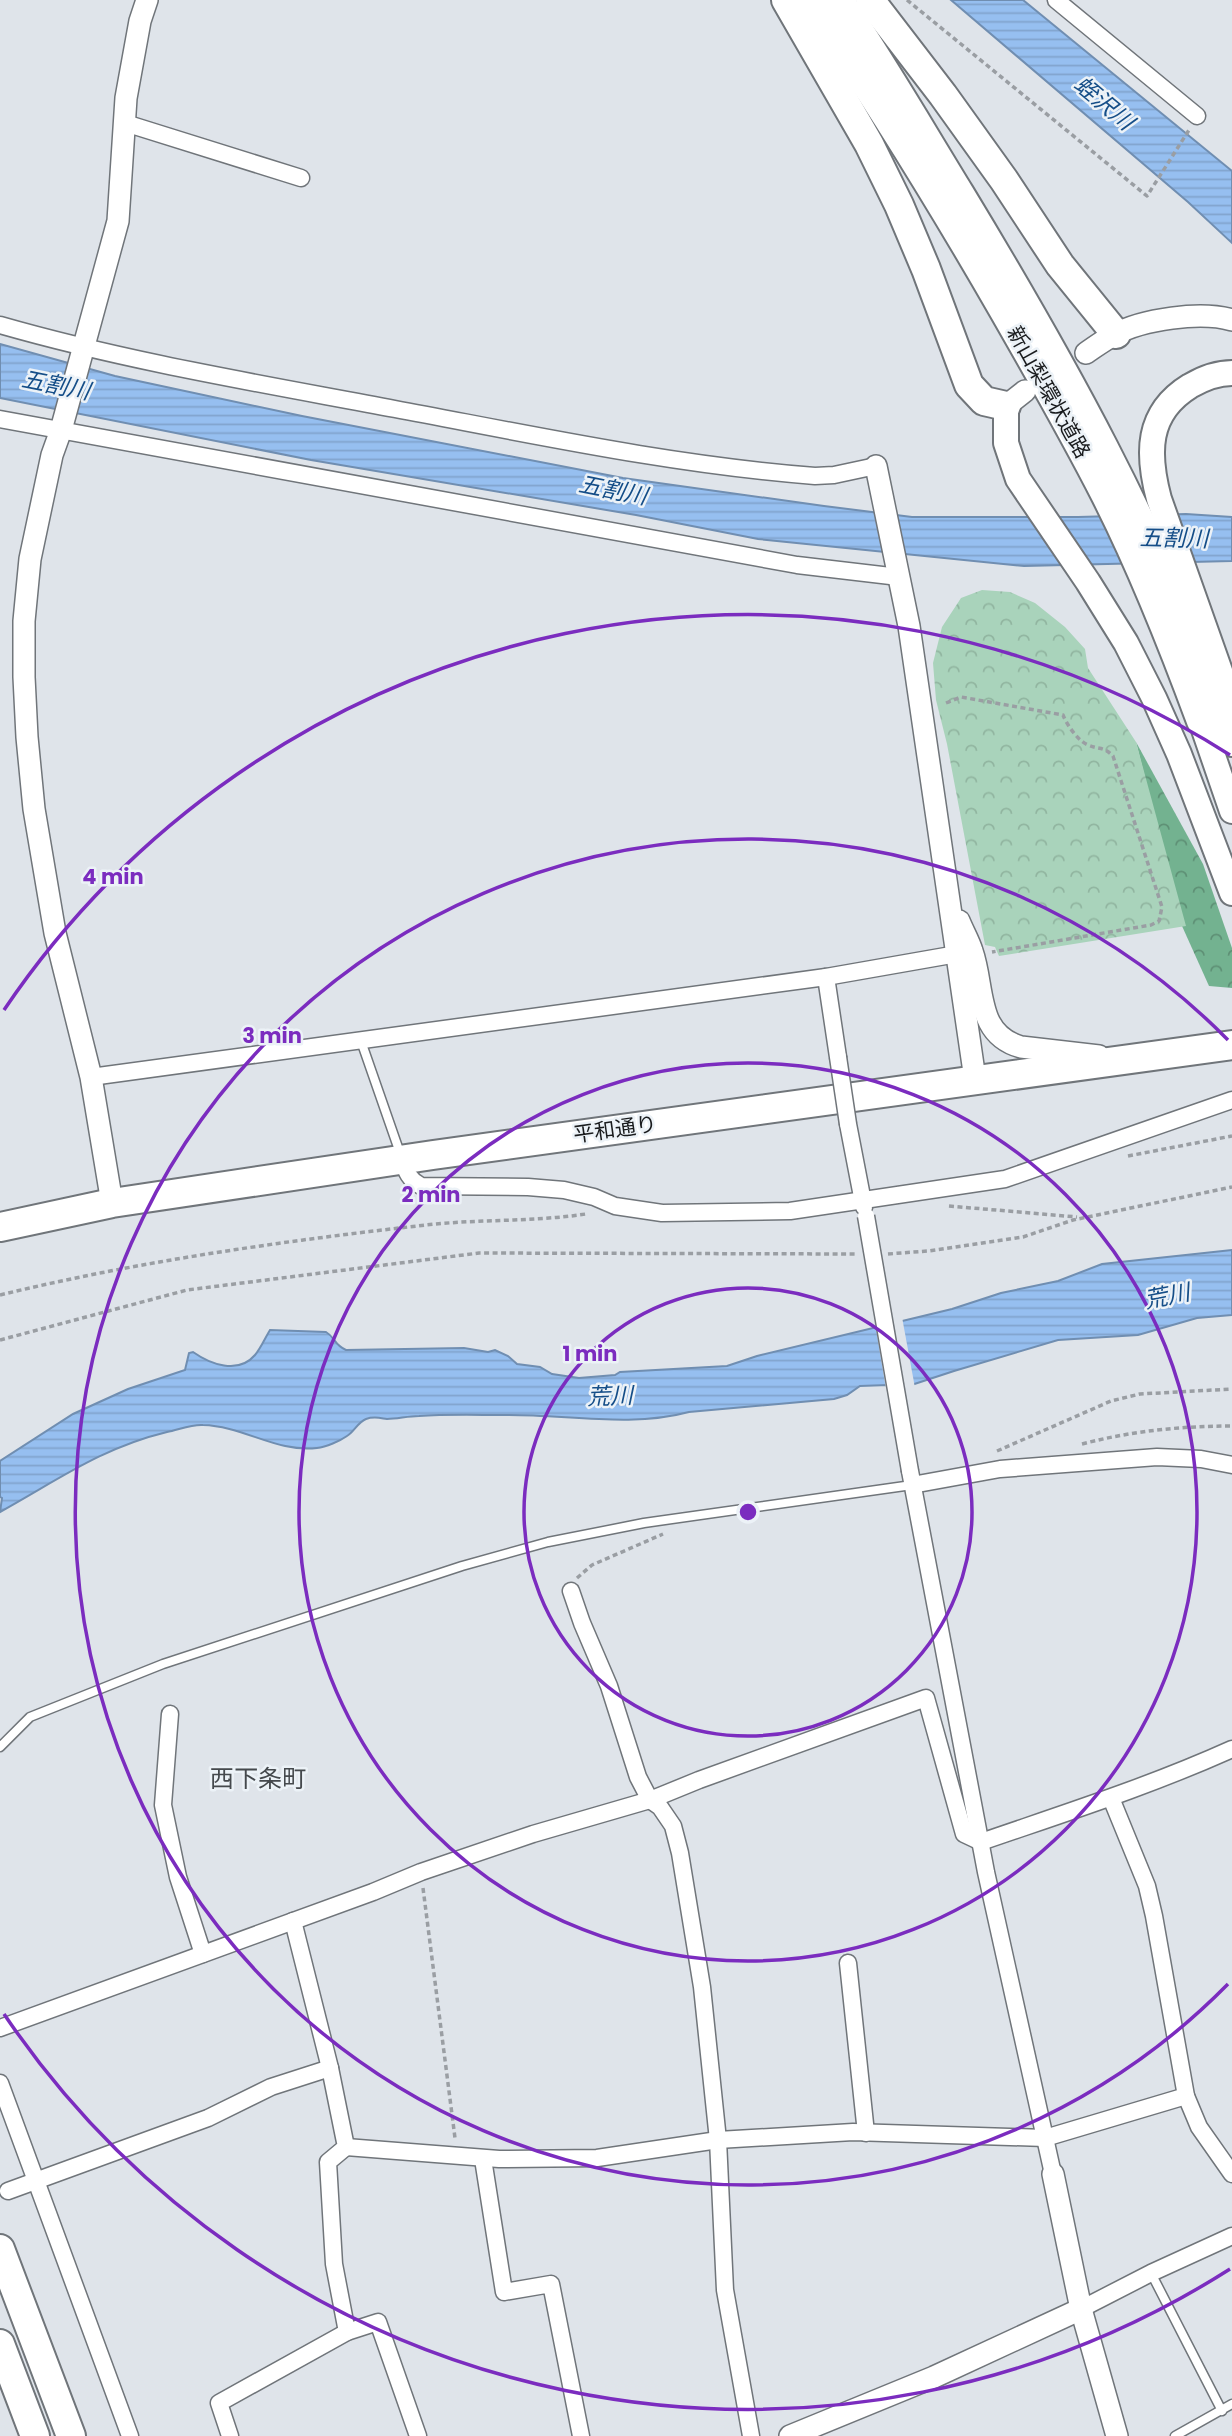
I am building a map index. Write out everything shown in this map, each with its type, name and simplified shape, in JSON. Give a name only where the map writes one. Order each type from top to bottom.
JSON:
[{"type":"highway","points":[[824,6],[943,95],[997,169],[1060,265],[1116,334]]},
{"type":"highway","points":[[824,6],[869,144],[926,269],[969,385],[984,401],[1015,398]]},
{"type":"highway","name":"新山梨環状道路","points":[[824,6],[915,121],[1040,327],[1118,496],[1168,580]]},
{"type":"highway","points":[[1168,580],[1218,714]]},
{"type":"highway","name":"平和通り","points":[[0,1227],[112,1203],[402,1160],[1232,1045]]},
{"type":"highway","points":[[0,2249],[71,2436]]},
{"type":"highway","points":[[0,2344],[35,2436]]},
{"type":"main road","points":[[1168,580],[1159,499],[1152,473],[1151,452],[1160,415],[1170,401],[1195,383],[1232,373]]},
{"type":"main road","points":[[1015,398],[1006,443],[1018,479],[1126,643],[1179,754],[1232,893]]},
{"type":"main road","points":[[1218,714],[1232,744]]},
{"type":"main road","points":[[1218,714],[1232,811]]},
{"type":"main road","points":[[1166,1054],[1232,1032]]},
{"type":"street","points":[[112,1203],[91,1077],[55,933],[37,823],[23,677],[24,621],[30,559],[52,455],[118,221],[126,98],[140,21],[147,0]]},
{"type":"street","points":[[1056,0],[1197,116]]},
{"type":"street","points":[[125,123],[301,178]]},
{"type":"street","points":[[1086,354],[1116,334],[1176,317],[1200,316],[1232,320]]},
{"type":"street","points":[[0,324],[82,352],[643,456],[815,476],[876,466],[909,626],[975,1079]]},
{"type":"street","points":[[0,419],[62,425],[797,565],[898,571]]},
{"type":"street","points":[[949,900],[972,951],[992,1030],[1021,1047],[1120,1059]]},
{"type":"street","points":[[91,1077],[826,976],[957,954]]},
{"type":"street","points":[[826,976],[848,1124],[911,1478],[981,1842],[1081,2309],[1117,2436]]},
{"type":"street","points":[[402,1160],[408,1175],[421,1186],[565,1190],[594,1197],[615,1206],[662,1213],[790,1212],[1005,1179],[1232,1100]]},
{"type":"street","points":[[911,1478],[1157,1457],[1201,1459],[1232,1465]]},
{"type":"street","points":[[572,1591],[582,1623],[609,1686],[638,1776],[650,1800],[660,1807],[673,1826],[680,1853],[702,1987],[718,2140],[725,2290],[751,2436]]},
{"type":"street","points":[[0,2028],[293,1922],[421,1872],[533,1834],[650,1800],[926,1698],[964,1834],[981,1842],[1111,1798],[1191,1768],[1232,1749]]},
{"type":"street","points":[[170,1714],[163,1805],[178,1877],[203,1954]]},
{"type":"street","points":[[1111,1798],[1147,1886],[1186,2096],[1199,2127],[1232,2174]]},
{"type":"street","points":[[293,1922],[330,2068],[346,2147]]},
{"type":"street","points":[[848,1964],[866,2133]]},
{"type":"street","points":[[8,2192],[208,2118],[271,2087],[330,2068]]},
{"type":"street","points":[[0,2082],[130,2436]]},
{"type":"street","points":[[347,2332],[334,2264],[328,2162],[346,2147],[483,2159],[597,2158],[718,2140],[866,2133],[1045,2137],[1186,2096]]},
{"type":"street","points":[[483,2159],[504,2292],[551,2284],[581,2436]]},
{"type":"street","points":[[790,2436],[934,2377],[1232,2236]]},
{"type":"street","points":[[230,2436],[219,2403],[347,2332],[378,2322],[418,2436]]},
{"type":"lane","points":[[361,1041],[402,1160]]},
{"type":"lane","points":[[0,1747],[30,1717],[163,1664],[462,1566],[535,1545],[644,1523],[911,1478]]},
{"type":"lane","points":[[1151,2273],[1222,2412]]},
{"type":"lane","points":[[1175,2436],[1232,2404]]},
{"type":"path","points":[[907,0],[1147,196],[1197,116]]},
{"type":"path","points":[[946,703],[961,697],[1063,715],[1086,745],[1105,748],[1113,756],[1162,907],[1159,921],[1152,925],[990,952]]},
{"type":"path","points":[[883,1254],[928,1251],[1023,1237],[1083,1217],[1232,1186]]},
{"type":"path","points":[[941,1205],[1083,1217]]},
{"type":"path","points":[[0,1295],[94,1273],[253,1246],[430,1224],[570,1216],[615,1206]]},
{"type":"path","points":[[0,1340],[187,1290],[479,1253],[858,1254]]},
{"type":"path","points":[[990,1455],[1111,1401],[1140,1394],[1232,1389]]},
{"type":"path","points":[[1070,1447],[1150,1430],[1232,1426]]},
{"type":"path","points":[[572,1591],[577,1578],[592,1564],[665,1534]]},
{"type":"path","points":[[421,1872],[457,2157]]},
{"type":"green space","points":[[982,590],[1010,592],[1035,603],[1065,627],[1085,649],[1088,668],[1136,742],[1186,926],[999,956],[995,947],[985,945],[947,744],[936,700],[933,663],[942,627],[961,598]]},
{"type":"green space","points":[[1136,742],[1203,864],[1232,948],[1232,988],[1209,986],[1182,926]]},
{"type":"water","name":"蛭沢川","points":[[951,0],[1023,0],[1232,171],[1232,243],[1188,202]]},
{"type":"water","name":"五割川","points":[[0,344],[115,376],[302,416],[623,478],[912,517],[1186,514],[1232,517],[1232,561],[1024,566],[758,539],[636,515],[311,460],[0,398]]},
{"type":"water","name":"荒川","points":[[1232,1250],[1232,1315],[1197,1318],[1138,1335],[1058,1340],[893,1391],[888,1385],[860,1386],[847,1395],[834,1399],[689,1412],[644,1419],[527,1415],[372,1418],[363,1420],[341,1440],[317,1448],[288,1447],[218,1426],[194,1425],[143,1439],[100,1456],[0,1512],[0,1461],[73,1414],[128,1389],[185,1370],[189,1353],[193,1352],[224,1366],[241,1365],[257,1352],[270,1330],[326,1332],[346,1350],[495,1350],[517,1364],[540,1367],[552,1374],[579,1378],[615,1375],[620,1372],[727,1366],[757,1356],[952,1309],[1001,1293],[1058,1281],[1102,1264]]},
{"type":"pier","points":[[902,1317],[915,1388],[893,1395],[888,1394],[886,1389],[875,1323]]},
{"type":"district","name":"西下条町","points":[[258,1778]]}]
